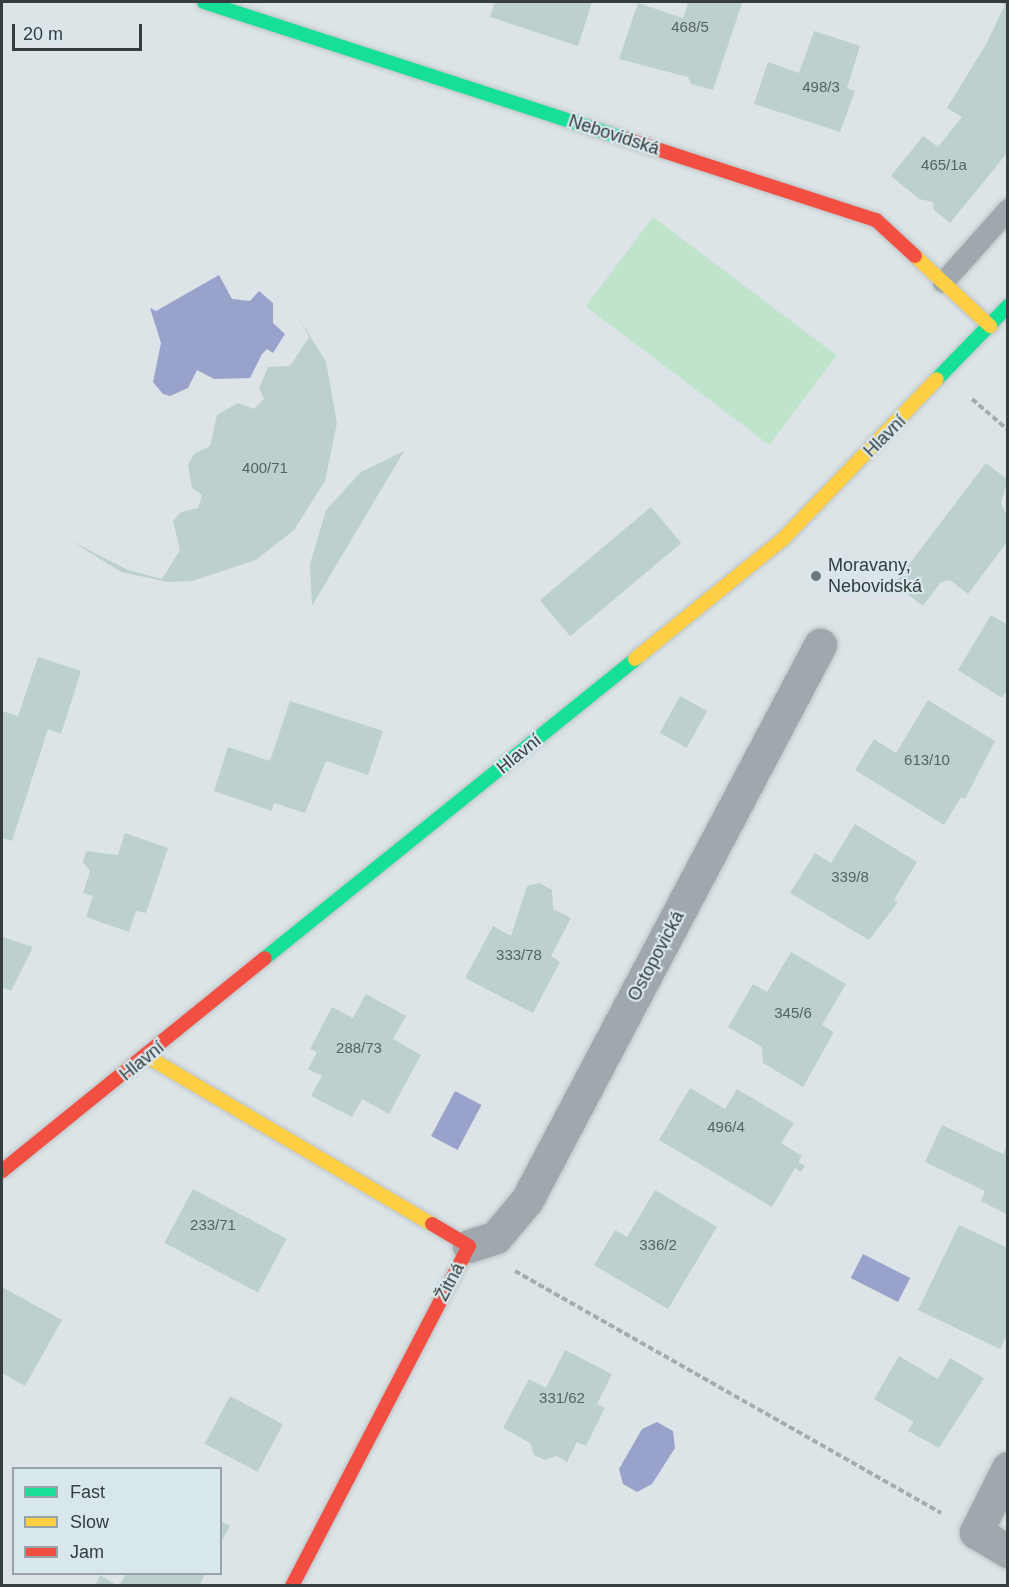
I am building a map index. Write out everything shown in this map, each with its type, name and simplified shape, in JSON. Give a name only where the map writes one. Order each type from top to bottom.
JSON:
[{"type":"street","name":"Nebovidská","points":[[204,2],[876,220],[990,326]]},
{"type":"street","name":"Hlavní","points":[[2,1171],[148,1057],[782,540],[945,375],[1008,306]]},
{"type":"street","name":"Ostopovická","points":[[469,1246],[496,1237],[527,1200],[820,645]]},
{"type":"street","name":"Žitná","points":[[148,1057],[469,1246],[292,1586]]},
{"type":"street","points":[[1008,1468],[976,1532],[1008,1551]]},
{"type":"lane","points":[[943,282],[1008,209]]},
{"type":"path","points":[[945,375],[1008,430]]},
{"type":"path","points":[[469,1246],[976,1532]]},
{"type":"green space","points":[[653,217],[837,355],[769,445],[586,306]]},
{"type":"water","points":[[219,275],[232,299],[250,301],[259,291],[273,303],[273,323],[285,334],[273,353],[267,349],[262,354],[250,378],[214,379],[197,370],[188,388],[170,396],[163,394],[153,382],[161,343],[150,308],[156,311]]},
{"type":"water","points":[[455,1091],[481,1105],[458,1150],[431,1136]]},
{"type":"water","points":[[863,1254],[910,1278],[898,1302],[851,1278]]},
{"type":"water","points":[[657,1422],[673,1431],[675,1448],[652,1484],[637,1492],[623,1484],[619,1469],[642,1429]]},
{"type":"building","points":[[495,2],[592,2],[578,46],[490,17]]},
{"type":"building","points":[[682,2],[742,3],[713,90],[691,84],[688,77],[619,59],[638,3],[683,18],[688,4]]},
{"type":"building","points":[[999,2],[1008,2],[1008,152],[950,223],[934,210],[933,202],[919,199],[891,176],[923,136],[938,147],[962,117],[947,108],[986,44],[1005,5]]},
{"type":"building","points":[[814,31],[860,46],[847,88],[855,91],[840,132],[754,104],[768,62],[799,73]]},
{"type":"building","points":[[299,318],[326,362],[337,423],[325,481],[294,530],[256,560],[192,581],[168,582],[121,572],[71,541],[128,570],[162,579],[180,550],[173,521],[181,512],[198,508],[202,495],[192,488],[188,465],[194,454],[210,446],[217,415],[238,403],[254,409],[264,399],[259,388],[268,367],[290,366],[309,337]]},
{"type":"building","points":[[404,451],[312,606],[310,564],[326,510],[361,472]]},
{"type":"building","points":[[986,463],[1008,480],[1001,503],[1008,517],[1008,541],[968,594],[950,580],[941,582],[923,606],[894,584]]},
{"type":"building","points":[[651,507],[681,543],[570,636],[540,600]]},
{"type":"building","points":[[991,615],[1008,625],[1008,689],[1002,698],[958,670]]},
{"type":"building","points":[[38,657],[81,671],[61,734],[48,729],[12,841],[2,838],[2,711],[18,716]]},
{"type":"building","points":[[680,696],[707,711],[687,748],[660,733]]},
{"type":"building","points":[[928,700],[995,741],[965,799],[961,797],[944,825],[855,770],[874,739],[896,753]]},
{"type":"building","points":[[290,701],[383,731],[368,775],[326,761],[305,813],[274,803],[272,811],[214,791],[228,747],[270,761]]},
{"type":"building","points":[[855,824],[917,862],[894,900],[898,902],[869,940],[790,893],[815,853],[831,863]]},
{"type":"building","points":[[125,833],[168,848],[146,913],[136,911],[129,932],[86,917],[93,896],[83,893],[90,871],[83,862],[86,851],[118,855]]},
{"type":"building","points":[[539,883],[552,890],[553,909],[571,918],[551,956],[560,962],[533,1013],[465,978],[493,926],[511,936],[527,886]]},
{"type":"building","points":[[2,937],[33,947],[11,991],[2,987]]},
{"type":"building","points":[[791,952],[846,984],[822,1025],[834,1032],[803,1087],[763,1063],[762,1047],[728,1027],[753,984],[767,992]]},
{"type":"building","points":[[366,994],[406,1016],[393,1039],[421,1055],[389,1114],[362,1099],[352,1117],[311,1096],[322,1076],[308,1069],[317,1052],[310,1049],[332,1007],[353,1018]]},
{"type":"building","points":[[690,1088],[725,1109],[737,1089],[794,1123],[781,1143],[802,1156],[798,1162],[805,1166],[801,1172],[795,1168],[772,1207],[659,1140]]},
{"type":"building","points":[[942,1125],[1003,1154],[1008,1144],[1008,1215],[981,1201],[985,1191],[925,1162]]},
{"type":"building","points":[[193,1189],[287,1239],[258,1293],[164,1243]]},
{"type":"building","points":[[655,1190],[717,1227],[668,1309],[594,1265],[615,1230],[627,1237]]},
{"type":"building","points":[[959,1225],[1008,1248],[1008,1333],[1000,1349],[918,1310]]},
{"type":"building","points":[[2,1287],[62,1320],[25,1386],[2,1373]]},
{"type":"building","points":[[565,1350],[612,1374],[597,1404],[605,1408],[586,1446],[577,1442],[567,1462],[557,1456],[545,1460],[534,1455],[530,1443],[503,1428],[529,1379],[546,1388]]},
{"type":"building","points":[[899,1356],[938,1379],[950,1358],[984,1378],[939,1448],[908,1431],[914,1422],[874,1399]]},
{"type":"building","points":[[230,1396],[283,1424],[258,1472],[205,1444]]},
{"type":"building","points":[[222,1522],[230,1526],[222,1540]]},
{"type":"building","points":[[100,1575],[118,1586],[95,1586]]},
{"type":"building","points":[[125,1575],[204,1575],[199,1586],[119,1586]]},
{"type":"traffic: fast","points":[[204,2],[626,139]]},
{"type":"traffic: fast","points":[[937,379],[1008,306]]},
{"type":"traffic: fast","points":[[265,958],[635,659]]},
{"type":"traffic: slow","points":[[915,256],[990,326]]},
{"type":"traffic: slow","points":[[635,659],[782,540],[937,379]]},
{"type":"traffic: slow","points":[[148,1057],[432,1224]]},
{"type":"traffic: jam","points":[[626,139],[876,220],[915,256]]},
{"type":"traffic: jam","points":[[2,1171],[265,958]]},
{"type":"traffic: jam","points":[[292,1586],[469,1246],[432,1224]]},
{"type":"place","name":"Moravany, Nebovidská","points":[[816,576]]}]
